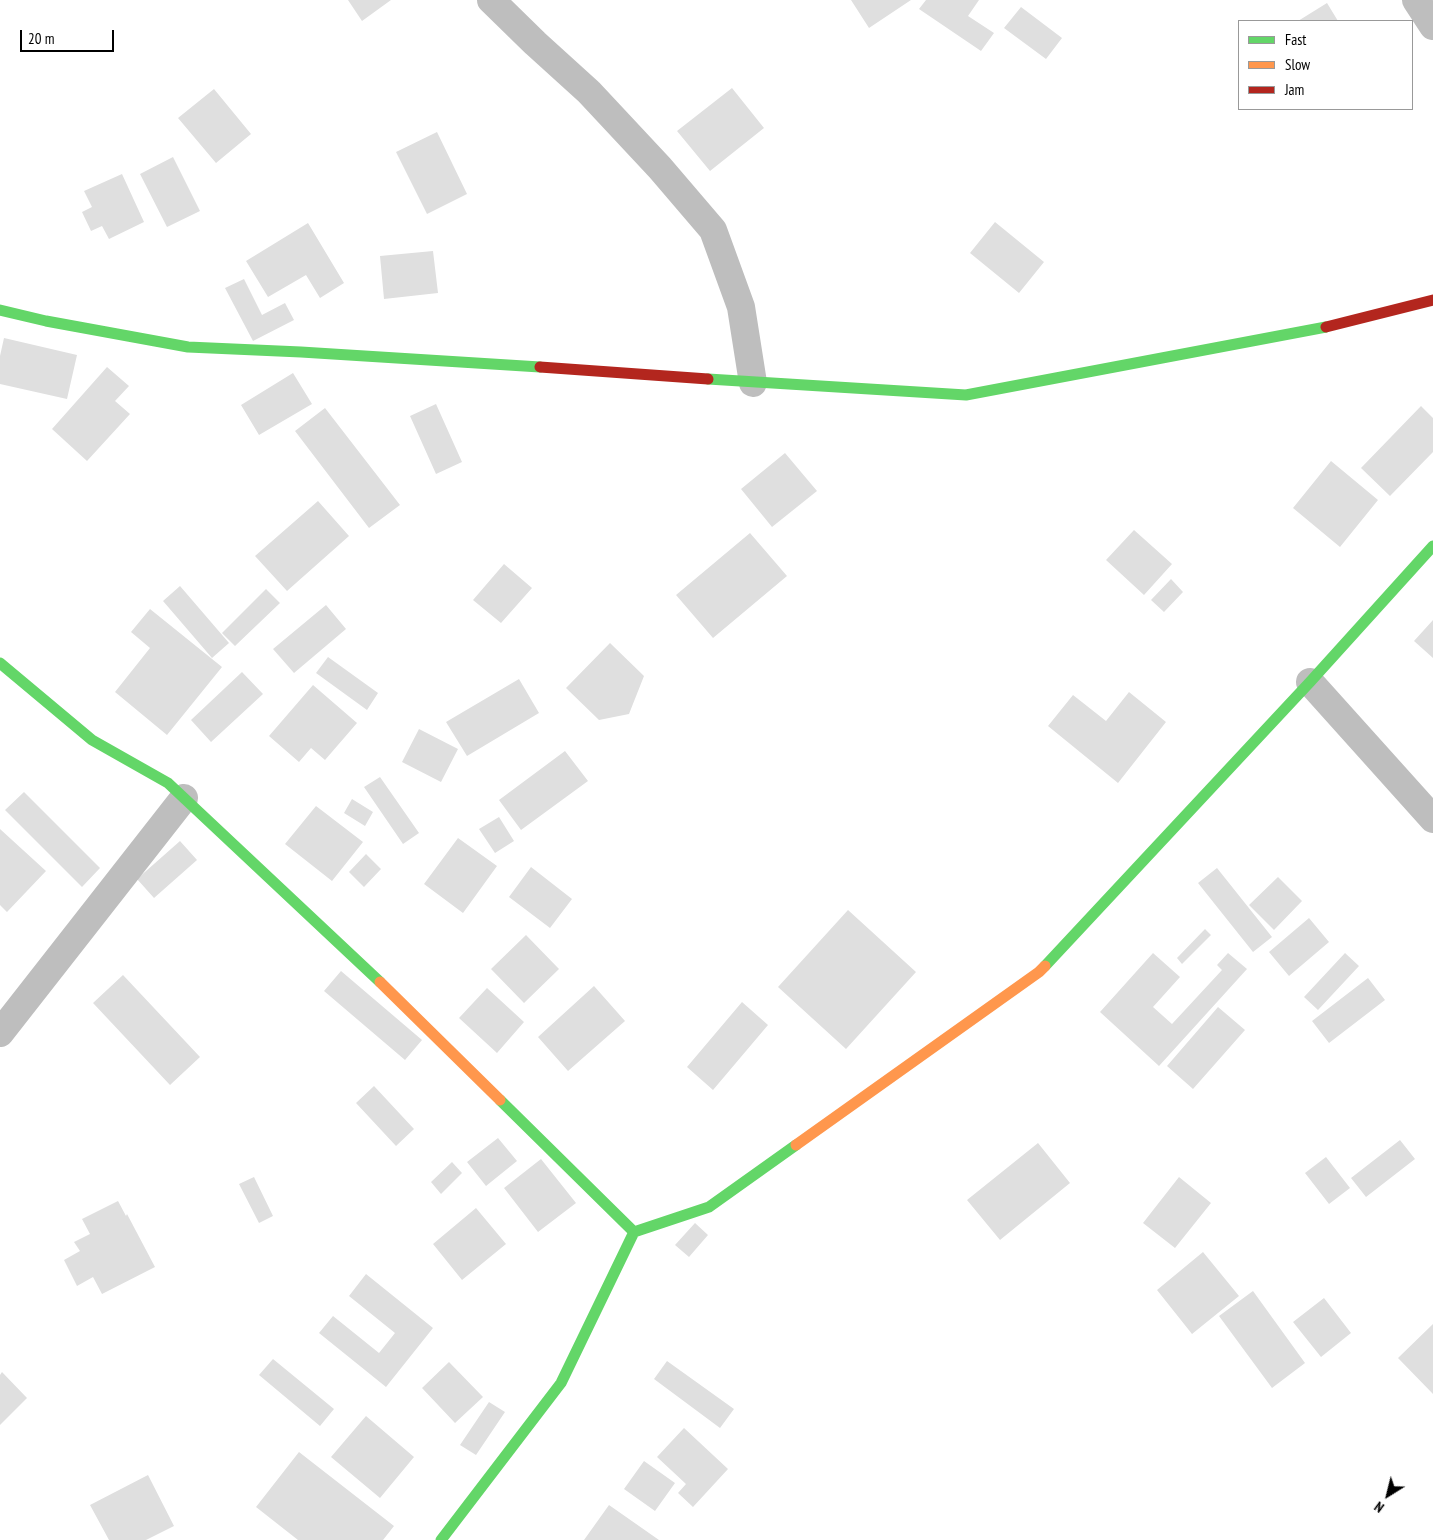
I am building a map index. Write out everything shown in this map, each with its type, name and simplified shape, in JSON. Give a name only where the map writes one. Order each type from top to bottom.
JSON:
[{"type":"street","points":[[491,0],[589,92],[660,168],[713,230],[741,307],[753,383]]},
{"type":"street","points":[[1416,0],[1433,26]]},
{"type":"street","points":[[0,310],[46,321],[188,347],[311,353],[648,374],[753,383],[966,395],[1344,324],[1433,300]]},
{"type":"street","points":[[441,1540],[560,1383],[634,1232],[709,1207],[1039,972],[1310,682],[1433,546]]},
{"type":"street","points":[[0,663],[92,740],[168,783],[365,967],[634,1232]]},
{"type":"street","points":[[1310,682],[1433,819]]},
{"type":"street","points":[[0,1033],[184,798]]},
{"type":"building","points":[[348,0],[391,0],[362,21]]},
{"type":"building","points":[[851,0],[911,0],[869,28]]},
{"type":"building","points":[[926,0],[979,0],[968,16],[994,33],[981,51],[919,9]]},
{"type":"building","points":[[1327,3],[1337,20],[1300,20]]},
{"type":"building","points":[[1021,7],[1062,38],[1046,59],[1004,28]]},
{"type":"building","points":[[732,88],[764,128],[710,171],[677,131]]},
{"type":"building","points":[[214,89],[251,134],[216,163],[178,118]]},
{"type":"building","points":[[437,132],[467,194],[427,214],[396,152]]},
{"type":"building","points":[[173,157],[200,211],[167,227],[140,174]]},
{"type":"building","points":[[122,174],[144,222],[109,239],[102,226],[91,231],[82,212],[92,207],[84,191]]},
{"type":"building","points":[[995,222],[1044,262],[1019,293],[970,253]]},
{"type":"building","points":[[308,223],[344,283],[320,298],[306,275],[268,297],[246,261]]},
{"type":"building","points":[[433,251],[438,293],[384,299],[380,256]]},
{"type":"building","points":[[244,279],[262,315],[285,303],[294,320],[253,341],[225,288]]},
{"type":"building","points":[[4,338],[77,355],[67,399],[0,384],[0,356]]},
{"type":"building","points":[[107,367],[129,386],[115,401],[130,414],[87,461],[52,429]]},
{"type":"building","points":[[293,373],[312,404],[259,435],[241,405]]},
{"type":"building","points":[[436,404],[462,462],[436,474],[410,416]]},
{"type":"building","points":[[1421,406],[1433,418],[1433,452],[1390,496],[1361,468]]},
{"type":"building","points":[[325,408],[400,505],[369,528],[295,431]]},
{"type":"building","points":[[785,453],[817,491],[772,527],[741,489]]},
{"type":"building","points":[[1331,461],[1378,500],[1340,547],[1293,508]]},
{"type":"building","points":[[318,501],[349,536],[287,591],[255,556]]},
{"type":"building","points":[[1134,530],[1172,564],[1144,595],[1106,560]]},
{"type":"building","points":[[750,533],[787,576],[713,638],[676,595]]},
{"type":"building","points":[[504,564],[532,588],[501,623],[473,600]]},
{"type":"building","points":[[1171,579],[1183,592],[1164,612],[1151,600]]},
{"type":"building","points":[[180,586],[229,643],[212,658],[163,601]]},
{"type":"building","points":[[266,589],[280,603],[235,646],[222,633]]},
{"type":"building","points":[[326,605],[346,629],[294,673],[273,649]]},
{"type":"building","points":[[150,609],[222,667],[167,735],[115,692],[150,648],[131,632]]},
{"type":"building","points":[[1433,620],[1433,658],[1414,641]]},
{"type":"building","points":[[610,643],[644,676],[629,714],[599,720],[566,688]]},
{"type":"building","points":[[328,657],[378,693],[367,710],[316,673]]},
{"type":"building","points":[[242,672],[263,694],[211,742],[191,720]]},
{"type":"building","points":[[519,679],[539,713],[467,756],[446,722]]},
{"type":"building","points":[[313,685],[357,723],[325,760],[311,748],[299,762],[269,736]]},
{"type":"building","points":[[1129,692],[1166,722],[1118,783],[1048,726],[1073,695],[1106,721]]},
{"type":"building","points":[[419,729],[458,749],[441,782],[402,762]]},
{"type":"building","points":[[565,751],[588,781],[521,830],[499,800]]},
{"type":"building","points":[[380,777],[419,833],[403,844],[364,787]]},
{"type":"building","points":[[24,792],[100,868],[82,887],[5,810]]},
{"type":"building","points":[[352,799],[373,812],[365,826],[344,813]]},
{"type":"building","points":[[316,806],[363,842],[332,881],[285,844]]},
{"type":"building","points":[[499,817],[514,841],[495,853],[479,829]]},
{"type":"building","points":[[0,829],[46,871],[7,912],[0,905]]},
{"type":"building","points":[[458,838],[497,866],[463,913],[424,884]]},
{"type":"building","points":[[180,841],[197,860],[154,898],[137,879]]},
{"type":"building","points":[[366,854],[381,869],[364,887],[349,872]]},
{"type":"building","points":[[531,867],[572,899],[550,928],[509,897]]},
{"type":"building","points":[[1217,868],[1272,937],[1253,952],[1198,883]]},
{"type":"building","points":[[1278,877],[1302,901],[1274,930],[1249,905]]},
{"type":"building","points":[[848,910],[916,972],[846,1049],[778,987]]},
{"type":"building","points":[[1309,918],[1329,942],[1289,976],[1269,952]]},
{"type":"building","points":[[1205,929],[1211,935],[1182,964],[1177,958]]},
{"type":"building","points":[[526,935],[559,969],[524,1003],[491,969]]},
{"type":"building","points":[[1153,953],[1180,977],[1153,1007],[1172,1024],[1222,970],[1217,965],[1228,953],[1247,969],[1159,1066],[1100,1012]]},
{"type":"building","points":[[1345,953],[1359,966],[1318,1010],[1304,997]]},
{"type":"building","points":[[341,971],[422,1040],[405,1060],[324,991]]},
{"type":"building","points":[[123,975],[200,1057],[170,1085],[93,1003]]},
{"type":"building","points":[[1368,978],[1385,1000],[1329,1043],[1312,1021]]},
{"type":"building","points":[[594,986],[625,1021],[568,1071],[538,1037]]},
{"type":"building","points":[[487,988],[524,1022],[497,1053],[459,1018]]},
{"type":"building","points":[[742,1002],[768,1025],[713,1090],[687,1067]]},
{"type":"building","points":[[1218,1007],[1245,1030],[1193,1089],[1167,1066]]},
{"type":"building","points":[[374,1086],[414,1129],[396,1146],[356,1103]]},
{"type":"building","points":[[498,1138],[517,1161],[486,1186],[467,1162]]},
{"type":"building","points":[[1400,1140],[1415,1159],[1366,1197],[1351,1178]]},
{"type":"building","points":[[1038,1143],[1070,1183],[1000,1240],[967,1200]]},
{"type":"building","points":[[1326,1157],[1350,1188],[1329,1204],[1305,1173]]},
{"type":"building","points":[[541,1159],[576,1203],[538,1232],[504,1188]]},
{"type":"building","points":[[452,1162],[462,1173],[441,1194],[431,1182]]},
{"type":"building","points":[[254,1177],[273,1216],[259,1223],[239,1184]]},
{"type":"building","points":[[1179,1177],[1211,1203],[1175,1248],[1143,1223]]},
{"type":"building","points":[[118,1201],[155,1267],[102,1294],[93,1277],[77,1286],[64,1260],[80,1251],[74,1242],[90,1234],[82,1219]]},
{"type":"building","points":[[476,1208],[506,1244],[462,1280],[433,1244]]},
{"type":"building","points":[[695,1223],[708,1235],[689,1257],[675,1245]]},
{"type":"building","points":[[1203,1252],[1239,1296],[1192,1334],[1157,1290]]},
{"type":"building","points":[[366,1274],[433,1328],[386,1387],[319,1333],[333,1316],[379,1353],[395,1333],[349,1296]]},
{"type":"building","points":[[1253,1291],[1305,1363],[1272,1388],[1219,1316]]},
{"type":"building","points":[[1324,1298],[1351,1333],[1321,1357],[1293,1322]]},
{"type":"building","points":[[1433,1324],[1433,1394],[1398,1358]]},
{"type":"building","points":[[273,1359],[334,1409],[320,1426],[259,1375]]},
{"type":"building","points":[[667,1361],[734,1409],[720,1428],[654,1379]]},
{"type":"building","points":[[449,1362],[483,1397],[455,1423],[422,1388]]},
{"type":"building","points":[[2,1372],[27,1398],[0,1425],[0,1375]]},
{"type":"building","points":[[489,1402],[505,1412],[476,1455],[460,1445]]},
{"type":"building","points":[[366,1416],[414,1457],[380,1498],[331,1457]]},
{"type":"building","points":[[684,1428],[728,1469],[693,1507],[678,1493],[686,1484],[657,1457]]},
{"type":"building","points":[[299,1452],[394,1526],[383,1540],[298,1540],[256,1507]]},
{"type":"building","points":[[644,1461],[675,1483],[655,1511],[624,1489]]},
{"type":"building","points":[[148,1475],[174,1526],[146,1540],[109,1540],[90,1505]]},
{"type":"building","points":[[609,1505],[659,1540],[584,1540]]},
{"type":"traffic: fast","points":[[0,310],[46,321],[188,347],[540,367]]},
{"type":"traffic: fast","points":[[708,379],[966,395],[1326,327]]},
{"type":"traffic: fast","points":[[1045,966],[1310,682],[1433,546]]},
{"type":"traffic: fast","points":[[0,663],[92,740],[168,783],[380,982]]},
{"type":"traffic: fast","points":[[500,1100],[634,1232]]},
{"type":"traffic: fast","points":[[441,1540],[561,1383],[634,1232],[709,1207],[796,1145]]},
{"type":"traffic: slow","points":[[796,1145],[1045,966]]},
{"type":"traffic: slow","points":[[380,982],[500,1100]]},
{"type":"traffic: jam","points":[[1326,327],[1433,300]]},
{"type":"traffic: jam","points":[[540,367],[708,379]]}]
